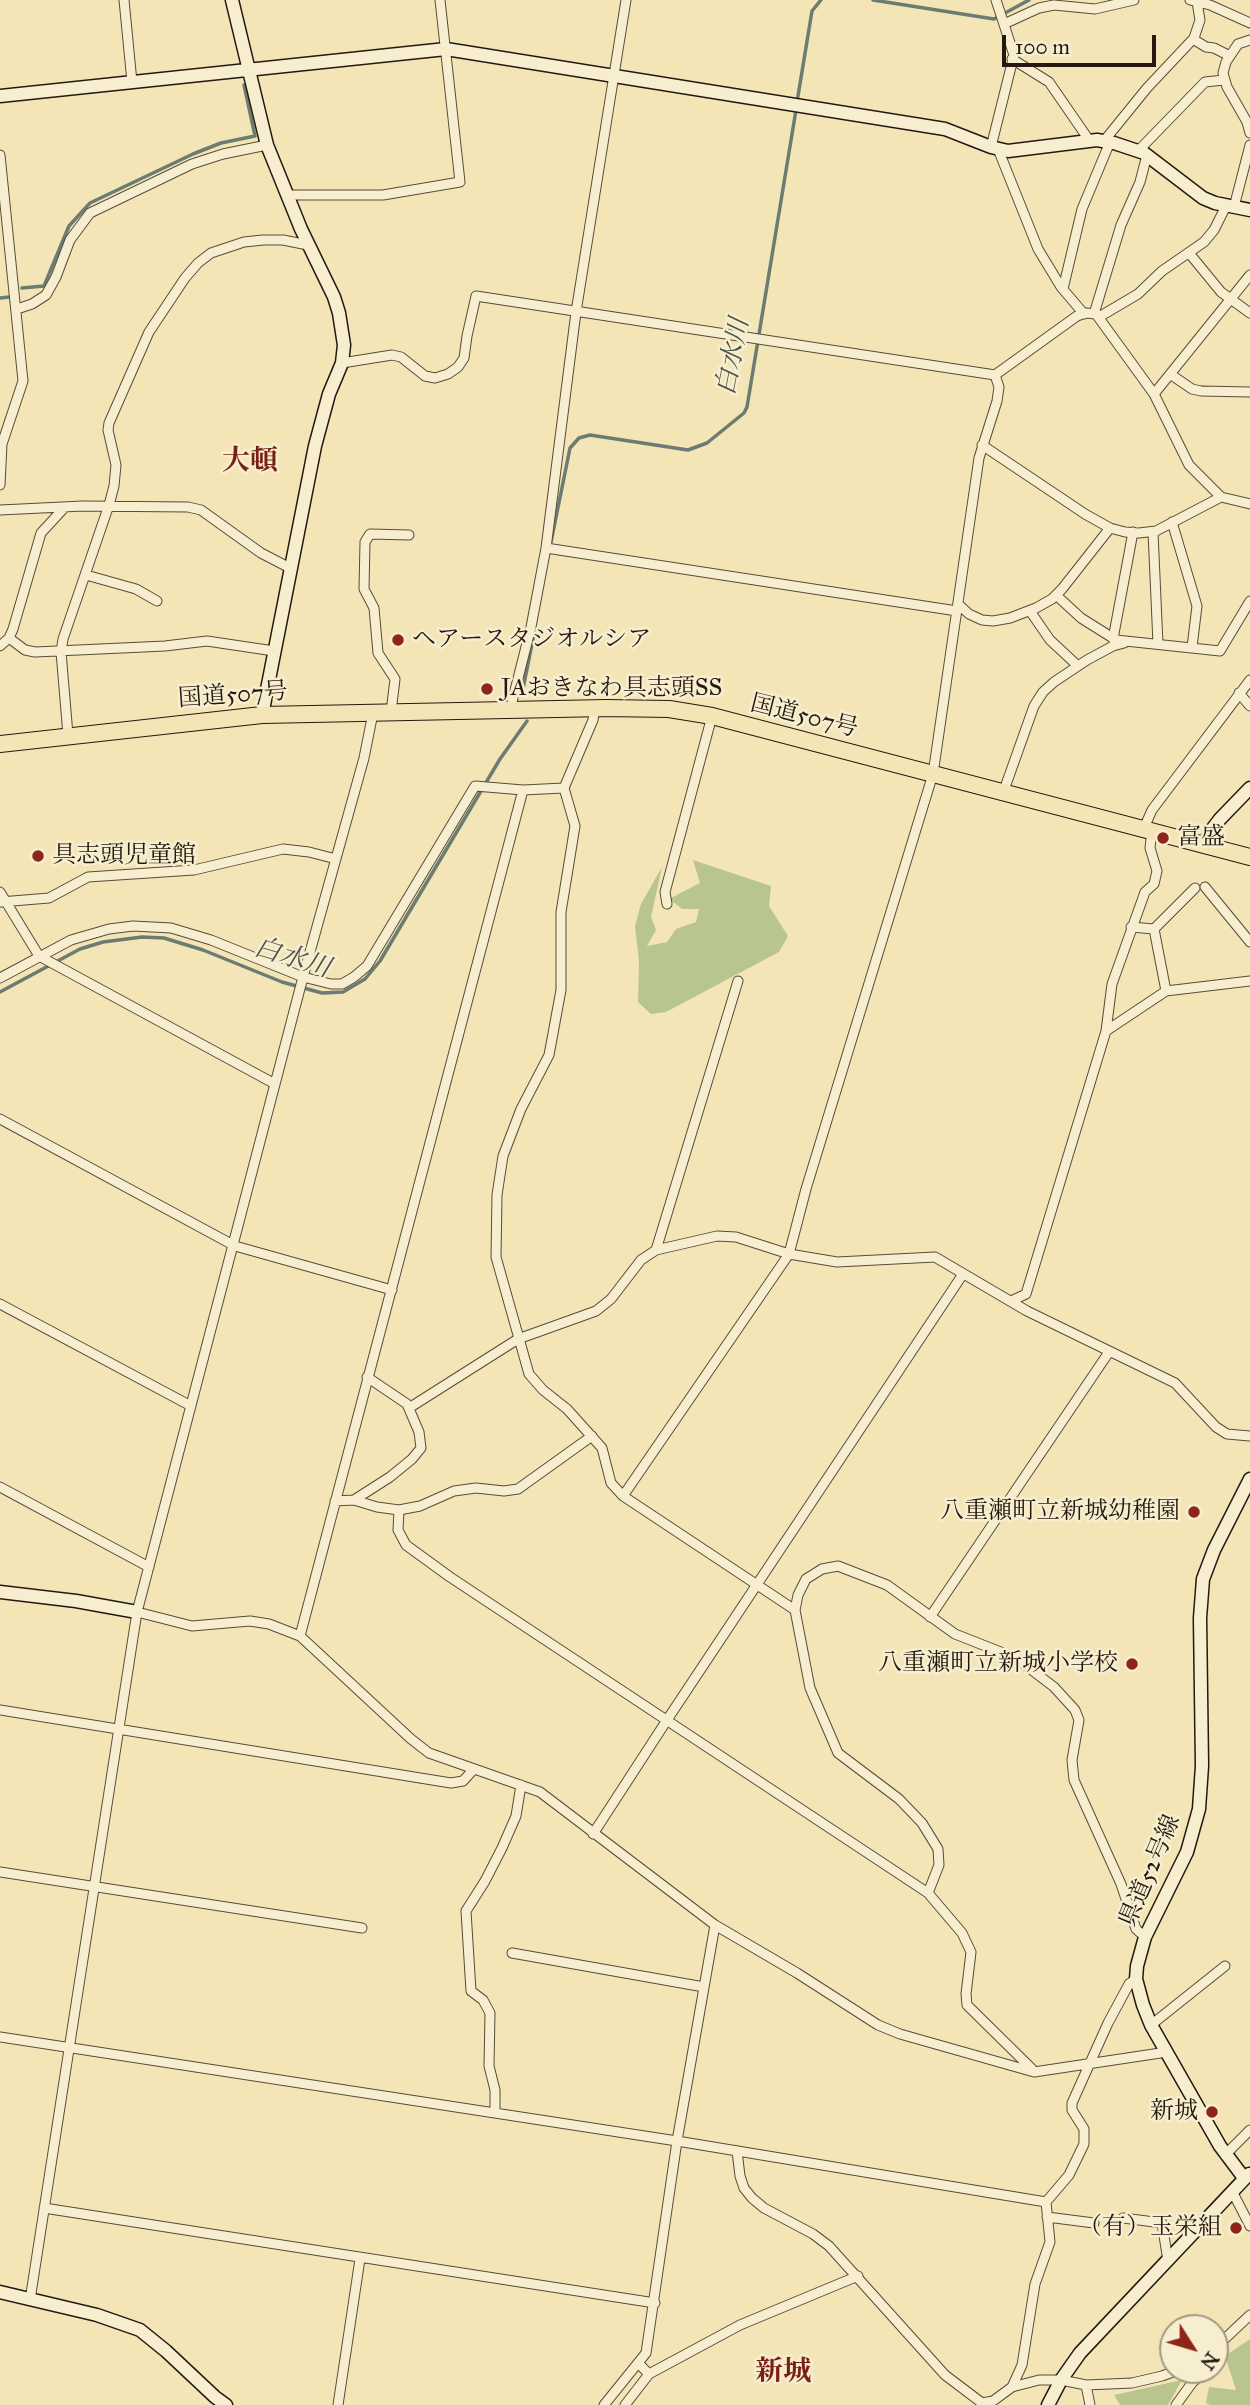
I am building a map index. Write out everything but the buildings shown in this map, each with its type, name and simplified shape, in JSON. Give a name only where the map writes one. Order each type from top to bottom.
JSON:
[{"type":"highway","name":"国道507号","points":[[0,744],[262,715],[668,709],[712,716],[1248,854]]},
{"type":"street","points":[[124,0],[132,82]]},
{"type":"street","points":[[232,0],[267,145],[339,313],[344,345],[342,363],[322,417],[262,715]]},
{"type":"street","points":[[288,195],[383,195],[460,182],[440,0]]},
{"type":"street","points":[[510,710],[531,627],[546,548],[576,312],[626,0]]},
{"type":"street","points":[[996,0],[1014,55],[995,148],[1038,249],[1063,289],[1092,315],[1154,394],[1189,465],[1221,497],[1250,504]]},
{"type":"street","points":[[1004,24],[1039,8],[1054,5],[1095,9],[1134,0]]},
{"type":"street","points":[[1193,1],[1210,5],[1250,23]]},
{"type":"street","points":[[1063,289],[1082,209],[1107,142],[1147,88],[1198,31],[1200,20],[1193,1]]},
{"type":"street","points":[[1192,39],[1230,56]]},
{"type":"street","points":[[1250,40],[1238,44],[1226,62],[1224,80],[1247,122],[1250,133]]},
{"type":"street","points":[[0,96],[446,49],[945,128],[995,148],[1021,150],[1089,140],[1107,142],[1142,153],[1203,198],[1250,210]]},
{"type":"street","points":[[1012,59],[1049,82],[1089,140]]},
{"type":"street","points":[[1092,315],[1121,226],[1140,182],[1142,153],[1205,82],[1224,80]]},
{"type":"street","points":[[17,309],[46,295],[56,278],[70,240],[90,213],[192,164],[267,145]]},
{"type":"street","points":[[342,363],[392,355],[401,357],[425,376],[435,378],[448,374],[458,367],[464,358],[476,296],[995,375],[1070,320],[1092,315],[1138,294],[1162,271],[1204,242],[1230,206],[1250,145]]},
{"type":"street","points":[[0,155],[23,381],[2,444],[0,485]]},
{"type":"street","points":[[68,735],[61,652],[63,639],[109,505],[116,465],[108,430],[149,332],[185,278],[211,253],[235,244],[283,240],[308,245]]},
{"type":"street","points":[[1189,253],[1201,270],[1230,299],[1250,313]]},
{"type":"street","points":[[1154,394],[1250,275]]},
{"type":"street","points":[[1170,374],[1192,389],[1250,393]]},
{"type":"street","points":[[623,1496],[789,1255],[806,1189],[933,774],[982,445],[997,401],[999,387],[995,375]]},
{"type":"street","points":[[982,445],[1059,498],[1110,528],[1133,533],[1153,532],[1221,497]]},
{"type":"street","points":[[0,510],[109,505],[188,507],[201,510],[261,554],[290,568]]},
{"type":"street","points":[[65,507],[41,533],[4,641],[25,650],[61,652],[207,641],[274,651]]},
{"type":"street","points":[[1172,523],[1197,606],[1192,647]]},
{"type":"street","points":[[546,548],[958,608],[982,620],[1010,618],[1030,611],[1056,595],[1110,528]]},
{"type":"street","points":[[1153,532],[1158,644]]},
{"type":"street","points":[[1113,639],[1133,533]]},
{"type":"street","points":[[391,712],[395,679],[378,653],[374,608],[364,589],[365,542],[370,534],[409,535]]},
{"type":"street","points":[[86,575],[136,589],[157,601]]},
{"type":"street","points":[[1056,595],[1081,618],[1113,639],[1220,651],[1247,615],[1250,601]]},
{"type":"street","points":[[1030,611],[1050,640],[1078,666]]},
{"type":"street","points":[[1003,793],[1034,706],[1054,682],[1118,643],[1132,642]]},
{"type":"street","points":[[1011,1301],[1026,1294],[1107,1031],[1112,984],[1145,892],[1154,884],[1157,872],[1148,829],[1152,810],[1250,680]]},
{"type":"street","points":[[1239,693],[1250,706]]},
{"type":"street","points":[[594,708],[593,720],[564,788],[575,826],[561,912],[561,990],[549,1055],[521,1109],[503,1156],[497,1195],[496,1257],[518,1339],[533,1381],[567,1409],[602,1448],[611,1483],[623,1496],[795,1610]]},
{"type":"street","points":[[30,2300],[137,1612],[373,713]]},
{"type":"street","points":[[667,904],[665,892],[712,716]]},
{"type":"street","points":[[0,978],[71,940],[108,929],[134,926],[171,928],[211,940],[303,977],[342,984],[354,978],[367,965],[475,786],[523,790],[564,788]]},
{"type":"street","points":[[1206,844],[1210,832],[1220,819],[1250,788]]},
{"type":"street","points":[[300,1636],[523,790]]},
{"type":"street","points":[[3,901],[49,898],[89,877],[194,870],[283,849],[336,859]]},
{"type":"street","points":[[1131,926],[1154,929],[1200,887],[1250,942]]},
{"type":"street","points":[[0,892],[3,901],[39,956],[275,1084]]},
{"type":"street","points":[[1154,929],[1166,992]]},
{"type":"street","points":[[656,1250],[738,981]]},
{"type":"street","points":[[1107,1031],[1166,992],[1250,981]]},
{"type":"street","points":[[0,1119],[234,1246],[392,1290]]},
{"type":"street","points":[[408,1408],[518,1339],[596,1311],[611,1298],[642,1260],[656,1250],[717,1236],[736,1237],[789,1255],[836,1262],[935,1257],[1011,1301],[1175,1383],[1216,1427],[1227,1434],[1250,1436]]},
{"type":"street","points":[[593,1834],[963,1274]]},
{"type":"street","points":[[0,1304],[191,1406]]},
{"type":"street","points":[[930,1617],[1109,1352]]},
{"type":"street","points":[[354,1500],[390,1477],[418,1452],[421,1441],[407,1404],[367,1377]]},
{"type":"street","points":[[335,1501],[354,1500],[398,1510],[420,1506],[454,1491],[476,1488],[504,1491],[518,1489],[592,1436]]},
{"type":"street","name":"県道52号線","points":[[1247,2176],[1225,2155],[1151,2025],[1136,1979],[1145,1937],[1173,1885],[1196,1825],[1202,1777],[1200,1618],[1203,1578],[1250,1479]]},
{"type":"street","points":[[0,1487],[149,1567]]},
{"type":"street","points":[[398,1510],[398,1530],[406,1545],[450,1577],[928,1893],[962,1933],[971,1952],[967,2005],[1034,2072]]},
{"type":"street","points":[[928,1893],[939,1864],[938,1849],[922,1823],[899,1800],[838,1753],[810,1688],[795,1610],[798,1595],[806,1579],[822,1569],[838,1566],[887,1585],[955,1634],[1016,1658],[1054,1688],[1075,1710],[1079,1720],[1072,1760],[1074,1780],[1121,1884],[1136,1929],[1145,1937]]},
{"type":"street","points":[[0,1592],[76,1601],[192,1626],[250,1621],[269,1623],[300,1636],[429,1753],[540,1791],[715,1925],[878,2025],[900,2034],[1034,2072],[1167,2052]]},
{"type":"street","points":[[0,1710],[451,1783],[463,1781],[474,1769]]},
{"type":"street","points":[[495,2113],[495,2090],[489,2066],[490,2012],[483,2000],[471,1991],[466,1911],[507,1837],[516,1816],[521,1784]]},
{"type":"street","points":[[0,1872],[362,1928]]},
{"type":"street","points":[[604,2405],[646,2353],[677,2140],[715,1925]]},
{"type":"street","points":[[512,1953],[705,1987]]},
{"type":"street","points":[[1151,2025],[1225,1966]]},
{"type":"street","points":[[1013,2387],[1022,2365],[1035,2284],[1049,2242],[1046,2203],[1069,2175],[1084,2144],[1084,2129],[1072,2110],[1072,2103],[1087,2065],[1129,1984],[1136,1979]]},
{"type":"street","points":[[0,2037],[677,2140],[1046,2203]]},
{"type":"street","points":[[1225,2155],[1250,2130]]},
{"type":"street","points":[[737,2151],[740,2176],[751,2198],[764,2208],[813,2234],[858,2276],[945,2375],[982,2403],[990,2403],[1013,2387],[1039,2381],[1061,2380],[1086,2385],[1132,2383],[1159,2377]]},
{"type":"street","points":[[1048,2405],[1061,2380],[1089,2343],[1247,2176]]},
{"type":"street","points":[[1232,2191],[1250,2226]]},
{"type":"street","points":[[44,2208],[655,2303]]},
{"type":"street","points":[[1047,2217],[1094,2223]]},
{"type":"street","points":[[1123,2218],[1162,2223],[1168,2261]]},
{"type":"street","points":[[338,2405],[360,2259]]},
{"type":"street","points":[[625,2405],[649,2374],[740,2325],[858,2276]]},
{"type":"street","points":[[0,2292],[97,2315],[139,2330],[226,2405]]},
{"type":"street","points":[[1229,2335],[1250,2315]]},
{"type":"street","points":[[639,2364],[649,2374]]},
{"type":"street","points":[[1176,2405],[1191,2384]]},
{"type":"street","points":[[1086,2385],[1090,2405]]},
{"type":"green space","points":[[693,860],[771,886],[769,906],[788,936],[779,952],[666,1012],[651,1014],[638,1002],[639,961],[635,926],[641,904],[662,867],[651,917],[656,930],[647,946],[667,942],[676,929],[696,922],[699,909],[682,909],[669,899],[700,883]]},
{"type":"green space","points":[[1250,2339],[1250,2405],[1206,2403],[1209,2387],[1236,2390],[1229,2368],[1229,2353]]},
{"type":"green space","points":[[1164,2384],[1180,2384],[1168,2405],[1120,2405],[1114,2395]]},
{"type":"waterway","name":"白水川","points":[[797,102],[812,11],[821,0]]},
{"type":"waterway","name":"白水川","points":[[873,0],[994,19],[1029,0]]},
{"type":"waterway","points":[[22,288],[44,286],[69,226],[90,203],[193,154],[221,143],[255,136],[244,85]]},
{"type":"waterway","name":"白水川","points":[[550,547],[570,448],[579,438],[590,435],[688,450],[707,443],[744,413],[796,110]]},
{"type":"waterway","points":[[0,298],[9,297]]},
{"type":"waterway","name":"白水川","points":[[522,694],[534,634]]},
{"type":"waterway","name":"白水川","points":[[0,992],[80,949],[103,942],[142,937],[164,938],[203,950],[282,982],[322,993],[343,992],[365,979],[380,961],[500,759],[527,721]]},
{"type":"place","name":"ヘアースタジオルシア","points":[[398,640]]},
{"type":"place","name":"JAおきなわ具志頭SS","points":[[487,689]]},
{"type":"place","name":"富盛","points":[[1163,838]]},
{"type":"place","name":"具志頭児童館","points":[[38,856]]},
{"type":"place","name":"八重瀬町立新城幼稚園","points":[[1194,1512]]},
{"type":"place","name":"八重瀬町立新城小学校","points":[[1132,1664]]},
{"type":"place","name":"新城","points":[[1212,2112]]},
{"type":"place","name":"（有）玉栄組","points":[[1236,2228]]},
{"type":"district","name":"大頓","points":[[250,462]]},
{"type":"district","name":"新城","points":[[783,2373]]}]
